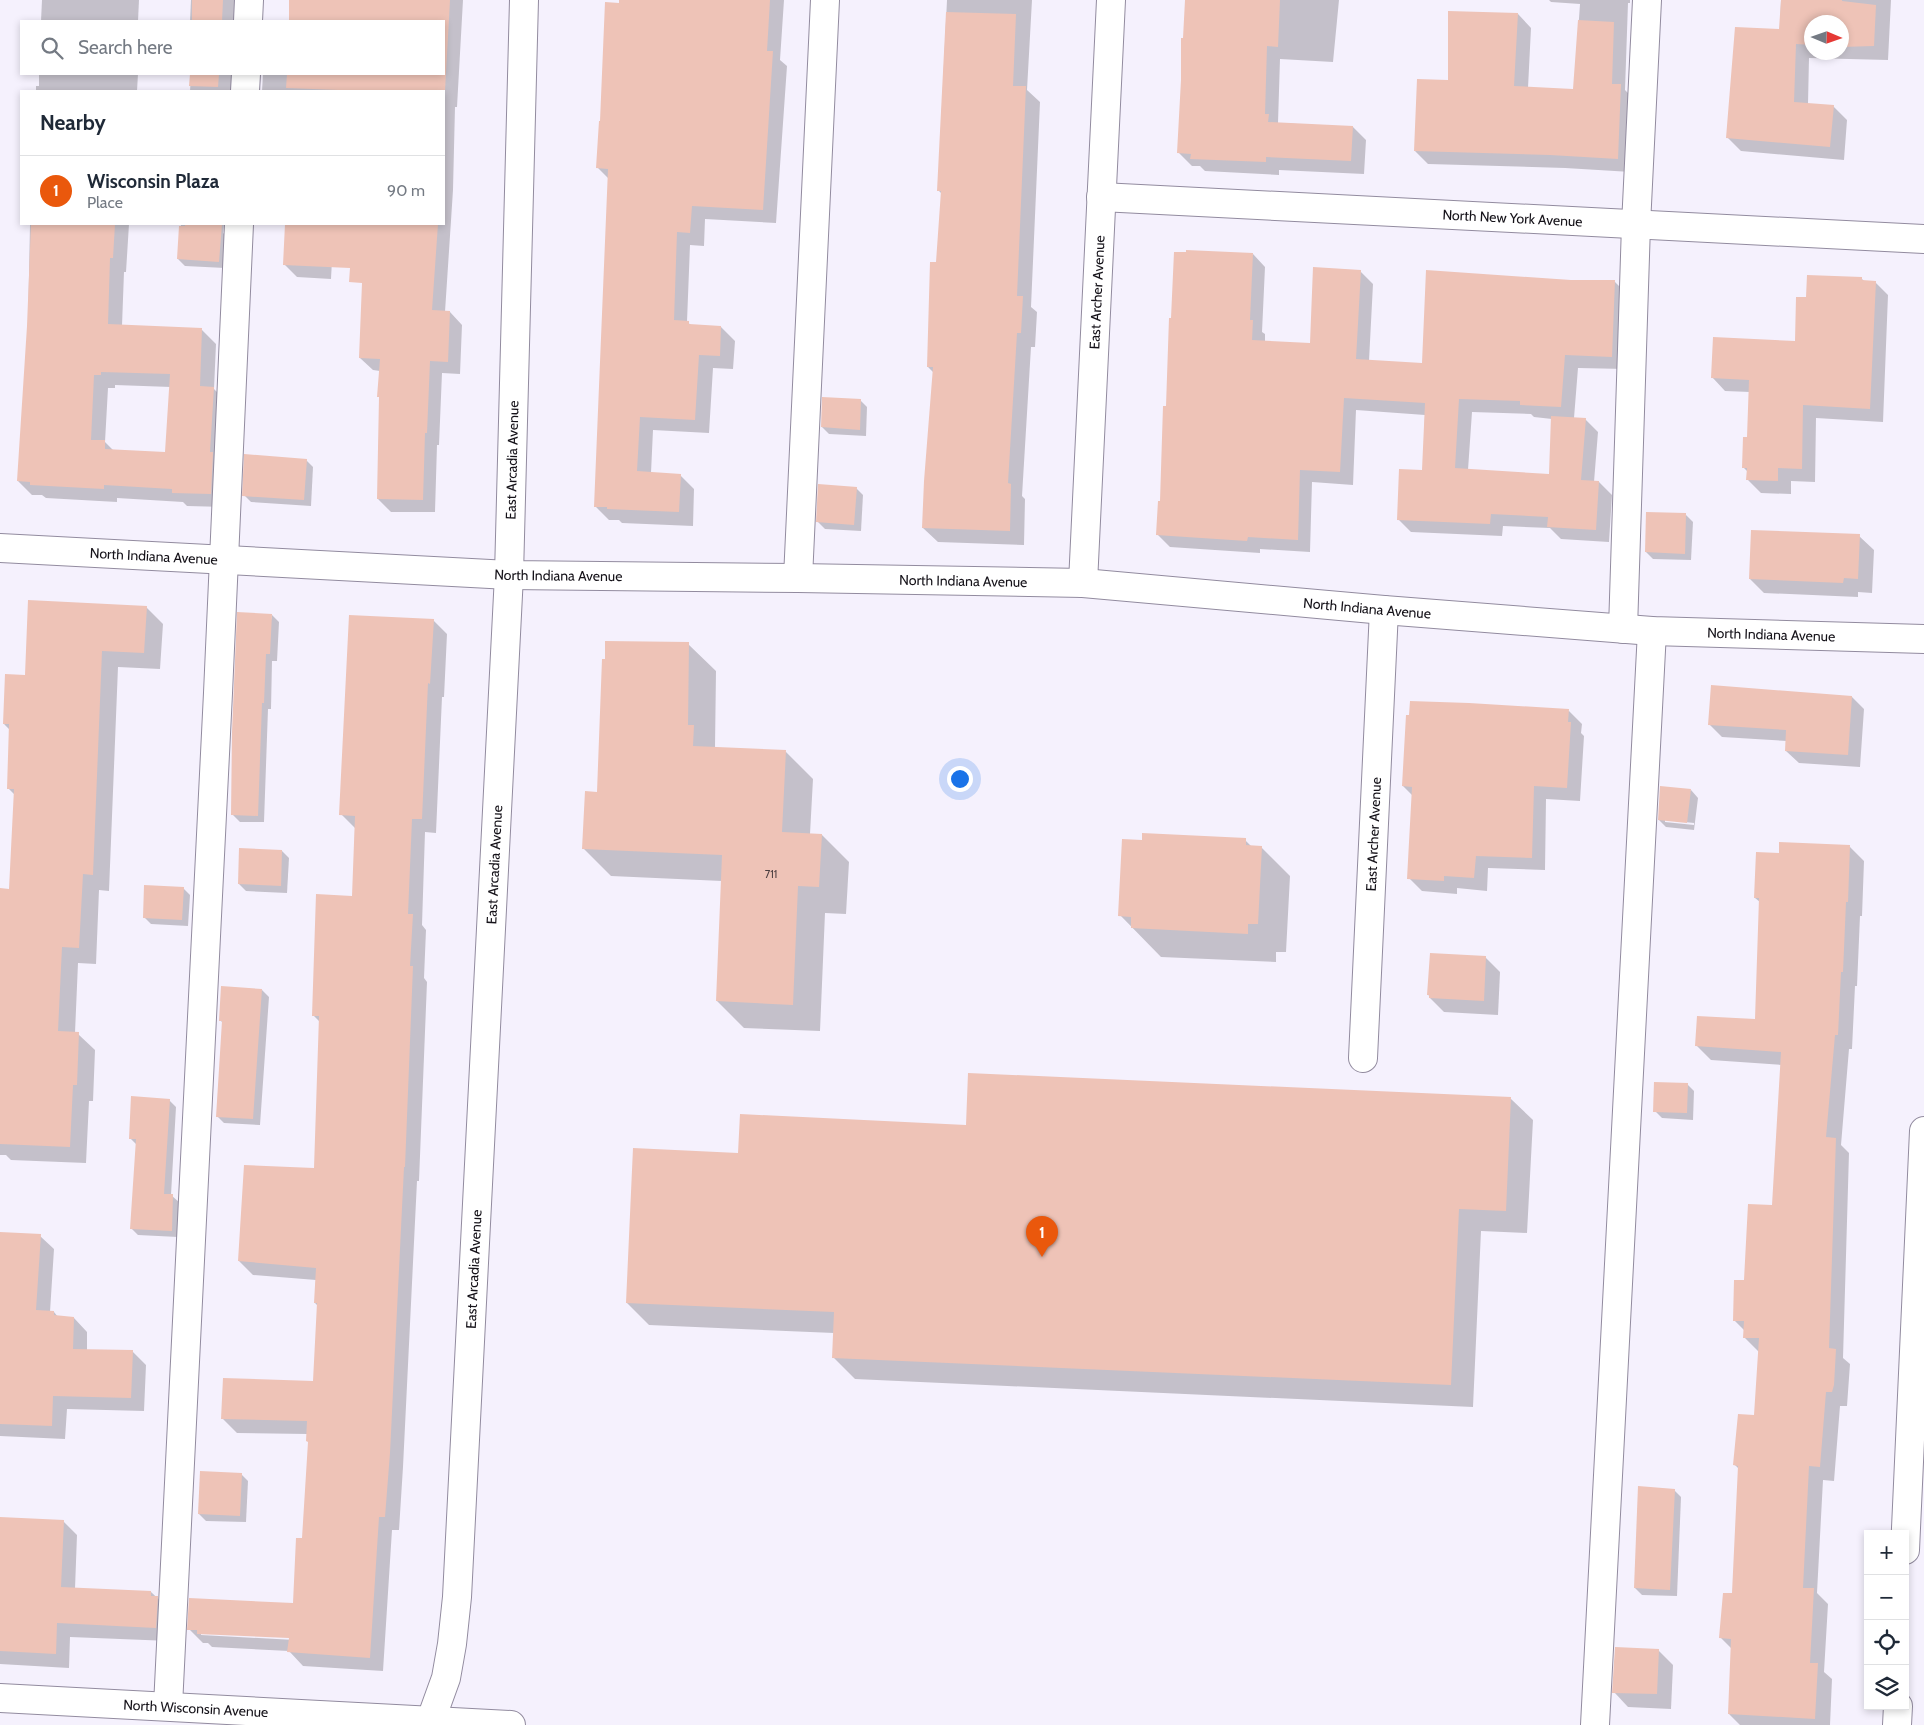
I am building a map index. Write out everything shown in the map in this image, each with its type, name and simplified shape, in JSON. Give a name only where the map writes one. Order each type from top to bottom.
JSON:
[{"type":"street","points":[[248,20],[249,0]]},
{"type":"street","name":"East Arcadia Avenue","points":[[430,1723],[446,1678],[457,1597],[509,575],[524,0]]},
{"type":"street","points":[[798,578],[824,0]]},
{"type":"street","name":"East Archer Avenue","points":[[1083,583],[1111,0]]},
{"type":"street","points":[[1623,629],[1636,225],[1647,0]]},
{"type":"street","points":[[245,90],[246,75]]},
{"type":"street","name":"North New York Avenue","points":[[1101,197],[1924,239]]},
{"type":"street","points":[[168,1706],[239,225]]},
{"type":"street","name":"North Indiana Avenue","points":[[0,548],[509,575],[1083,583],[1384,610],[1652,631],[1924,639]]},
{"type":"street","name":"East Archer Avenue","points":[[1363,1058],[1384,610]]},
{"type":"street","points":[[1595,1725],[1652,631]]},
{"type":"street","points":[[1906,1530],[1924,1131]]},
{"type":"street","name":"North Wisconsin Avenue","points":[[0,1698],[168,1706],[430,1723],[511,1725]]},
{"type":"street","points":[[1897,1725],[1898,1710]]},
{"type":"building","points":[[192,0],[223,0],[222,20],[192,20]]},
{"type":"building","points":[[289,0],[450,0],[445,91],[286,88],[287,75],[445,75],[445,20],[289,20]]},
{"type":"building","points":[[619,0],[770,0],[767,51],[773,51],[763,210],[692,206],[690,233],[677,232],[674,320],[689,321],[689,324],[721,326],[720,356],[699,355],[695,420],[640,417],[637,471],[681,474],[679,512],[594,507],[608,169],[596,168],[605,2],[619,3]]},
{"type":"building","points":[[1185,0],[1280,0],[1278,47],[1267,46],[1265,114],[1269,114],[1268,122],[1353,126],[1351,161],[1266,157],[1266,162],[1190,159],[1191,154],[1177,153],[1181,38],[1183,38]]},
{"type":"building","points":[[1781,0],[1842,0],[1876,5],[1874,46],[1849,47],[1849,15],[1804,15],[1804,44],[1796,44],[1794,102],[1834,105],[1830,147],[1726,138],[1735,27],[1779,29]]},
{"type":"building","points":[[1448,11],[1518,13],[1514,86],[1573,89],[1578,20],[1614,22],[1612,84],[1621,84],[1618,159],[1414,151],[1417,79],[1448,80]]},
{"type":"building","points":[[946,12],[1016,14],[1013,86],[1026,86],[1017,296],[1023,296],[1021,333],[1017,333],[1008,483],[1011,484],[1010,531],[922,528],[933,367],[927,367],[930,262],[936,262],[941,191],[937,191]]},
{"type":"building","points":[[190,75],[219,75],[218,87],[189,86]]},
{"type":"building","points":[[31,225],[115,225],[113,258],[110,258],[108,324],[202,328],[200,386],[214,387],[210,452],[213,452],[211,494],[172,493],[172,489],[104,485],[104,489],[30,485],[30,482],[17,481],[27,326]],"holes":[[[101,372],[170,374],[165,452],[105,449],[105,440],[91,440],[94,375],[101,375]]]},
{"type":"building","points":[[222,225],[219,262],[177,259],[179,226]]},
{"type":"building","points":[[285,225],[438,225],[432,310],[450,311],[448,362],[430,361],[423,500],[377,499],[379,397],[377,397],[380,359],[359,358],[362,283],[349,282],[350,268],[283,265]]},
{"type":"building","points":[[1186,250],[1253,253],[1250,320],[1253,320],[1252,340],[1310,343],[1313,267],[1361,270],[1356,359],[1422,363],[1426,270],[1571,280],[1615,280],[1612,357],[1565,355],[1561,407],[1520,405],[1520,401],[1459,399],[1455,468],[1549,474],[1551,416],[1586,418],[1581,480],[1599,481],[1596,530],[1547,527],[1548,517],[1491,514],[1490,524],[1397,520],[1399,469],[1422,470],[1425,403],[1344,398],[1340,472],[1300,470],[1298,540],[1248,537],[1247,541],[1156,535],[1158,501],[1160,501],[1163,406],[1166,406],[1169,318],[1171,318],[1174,252],[1186,252]]},
{"type":"building","points":[[1807,275],[1862,277],[1862,280],[1876,281],[1870,409],[1803,405],[1802,469],[1778,468],[1778,481],[1746,480],[1747,468],[1742,468],[1743,437],[1747,437],[1749,380],[1711,378],[1713,337],[1795,341],[1796,297],[1806,297]]},
{"type":"building","points":[[822,397],[861,399],[860,430],[821,427]]},
{"type":"building","points":[[244,454],[307,459],[304,500],[242,496]]},
{"type":"building","points":[[818,484],[857,487],[854,525],[816,522]]},
{"type":"building","points":[[1646,512],[1686,513],[1685,554],[1645,552]]},
{"type":"building","points":[[1751,530],[1860,534],[1858,579],[1844,578],[1843,583],[1749,579]]},
{"type":"building","points":[[28,600],[147,606],[144,653],[102,651],[93,875],[83,874],[79,948],[62,947],[58,1031],[79,1032],[77,1085],[73,1085],[70,1147],[0,1144],[0,888],[9,889],[14,789],[7,789],[9,724],[3,724],[5,674],[25,675]]},
{"type":"building","points":[[237,612],[272,614],[270,654],[266,654],[264,703],[262,703],[258,816],[231,815]]},
{"type":"building","points":[[349,615],[434,619],[430,684],[428,683],[422,819],[412,819],[408,914],[413,914],[410,966],[413,966],[405,1167],[390,1453],[385,1517],[379,1517],[370,1658],[287,1652],[289,1638],[197,1634],[197,1630],[187,1630],[189,1598],[293,1603],[296,1538],[302,1538],[308,1442],[306,1441],[307,1421],[221,1419],[223,1378],[313,1381],[317,1303],[314,1303],[316,1268],[238,1261],[244,1165],[314,1168],[319,1016],[312,1016],[316,894],[352,896],[355,816],[339,815]]},
{"type":"building","points":[[605,641],[689,642],[688,725],[694,725],[693,746],[786,750],[782,832],[822,834],[819,887],[798,886],[793,1005],[716,1001],[722,855],[582,849],[585,791],[597,792],[602,659],[605,659]]},
{"type":"building","points":[[1711,685],[1852,696],[1848,755],[1785,751],[1786,730],[1708,725]]},
{"type":"building","points":[[1410,701],[1569,709],[1568,722],[1571,722],[1567,788],[1534,786],[1532,858],[1476,856],[1474,878],[1444,876],[1444,881],[1407,879],[1412,787],[1402,786],[1406,715],[1409,715]]},
{"type":"building","points":[[1660,786],[1691,789],[1687,823],[1658,820]]},
{"type":"building","points":[[1142,833],[1246,838],[1246,845],[1262,846],[1258,924],[1248,924],[1248,934],[1131,928],[1131,917],[1118,916],[1122,839],[1142,840]]},
{"type":"building","points":[[1779,842],[1850,845],[1848,902],[1846,902],[1838,1035],[1835,1035],[1826,1137],[1836,1138],[1829,1348],[1836,1349],[1834,1385],[1832,1392],[1826,1392],[1820,1467],[1809,1466],[1803,1588],[1814,1588],[1810,1663],[1818,1663],[1815,1719],[1728,1714],[1731,1639],[1719,1638],[1723,1593],[1732,1593],[1738,1466],[1733,1465],[1738,1414],[1754,1415],[1759,1338],[1743,1338],[1744,1321],[1733,1321],[1734,1280],[1744,1280],[1748,1204],[1772,1205],[1781,1052],[1695,1046],[1697,1016],[1755,1019],[1759,898],[1754,898],[1756,852],[1779,853]]},
{"type":"building","points":[[239,848],[282,850],[281,886],[238,884]]},
{"type":"building","points":[[144,885],[184,887],[182,920],[143,918]]},
{"type":"building","points":[[1430,953],[1486,956],[1484,1001],[1429,998],[1429,995],[1427,995]]},
{"type":"building","points":[[221,986],[262,989],[253,1119],[216,1117],[222,1021],[219,1021]]},
{"type":"building","points":[[968,1073],[1511,1097],[1506,1211],[1459,1209],[1451,1385],[832,1358],[834,1312],[626,1303],[633,1148],[738,1153],[740,1114],[966,1125]]},
{"type":"building","points":[[1654,1082],[1688,1083],[1687,1113],[1653,1112]]},
{"type":"building","points":[[131,1096],[170,1099],[164,1194],[173,1194],[172,1231],[130,1229],[136,1139],[129,1139]]},
{"type":"building","points":[[0,1232],[41,1234],[36,1310],[54,1311],[54,1315],[74,1317],[73,1349],[133,1350],[131,1398],[53,1396],[52,1426],[0,1424]]},
{"type":"building","points":[[200,1471],[242,1473],[240,1516],[198,1514]]},
{"type":"building","points":[[1638,1486],[1675,1489],[1670,1590],[1634,1588]]},
{"type":"building","points":[[0,1517],[64,1520],[61,1587],[151,1591],[151,1596],[158,1596],[156,1628],[57,1623],[56,1654],[0,1651]]},
{"type":"building","points":[[1615,1647],[1659,1649],[1657,1694],[1612,1693]]},
{"type":"place","name":"Wisconsin Plaza","points":[[1042,1257]]}]
